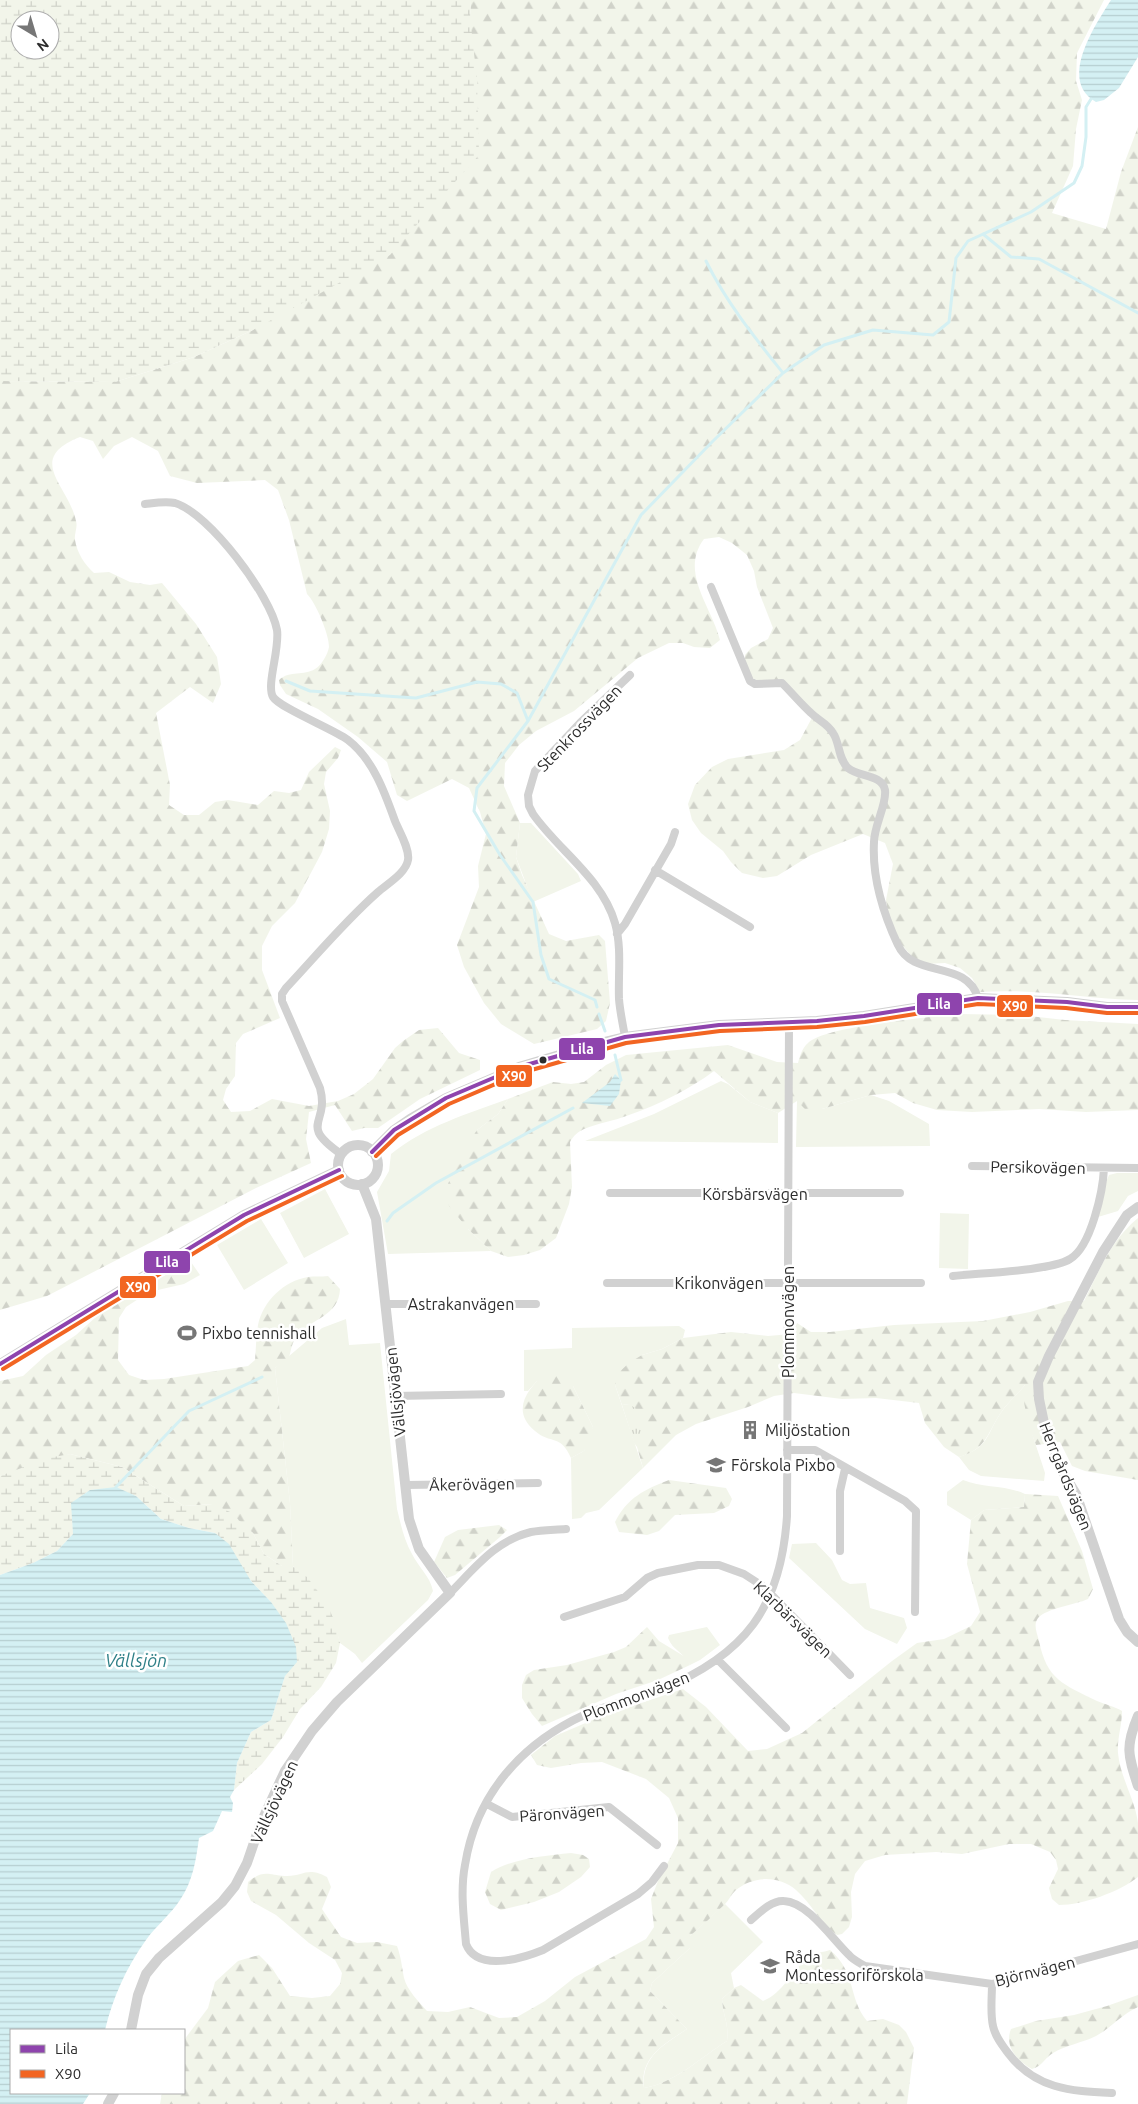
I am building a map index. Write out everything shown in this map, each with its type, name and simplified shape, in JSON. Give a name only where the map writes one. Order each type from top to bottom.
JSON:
[{"type":"street","points":[[144,504],[164,502],[174,503],[183,507],[204,524],[234,555],[259,590],[277,630],[276,659],[271,683],[274,698],[284,707],[333,730],[349,741],[361,753],[371,766],[379,782],[409,856],[405,869],[338,931],[282,994],[282,1001],[323,1098],[317,1121],[317,1130],[325,1142],[341,1154]]},
{"type":"street","points":[[711,587],[750,681],[755,684],[782,683],[810,712],[829,727],[837,740],[846,766],[855,772],[878,780],[883,786],[884,798],[874,842],[876,870],[885,915],[898,946],[906,956],[919,965],[952,972],[963,978],[970,983],[978,998]]},
{"type":"street","name":"Stenkrossvägen","points":[[625,1037],[619,1001],[617,934],[614,922],[605,900],[593,881],[539,824],[529,806],[528,795],[535,772],[580,723],[630,675]]},
{"type":"street","points":[[617,934],[671,844],[675,832]]},
{"type":"street","points":[[655,870],[750,927]]},
{"type":"street","points":[[372,1152],[394,1130],[446,1098],[519,1067],[625,1037],[719,1025],[864,1016],[978,998],[1066,1002],[1107,1007],[1138,1007]]},
{"type":"street","name":"Plommonvägen","points":[[664,1866],[652,1882],[638,1894],[543,1950],[527,1956],[498,1960],[483,1960],[476,1958],[469,1952],[466,1944],[463,1892],[464,1866],[475,1828],[499,1781],[510,1767],[530,1748],[555,1730],[586,1714],[659,1690],[700,1672],[718,1660],[745,1634],[760,1613],[771,1594],[780,1570],[785,1547],[787,1450],[790,1022]]},
{"type":"street","points":[[356,1145],[365,1146],[372,1152],[377,1162],[372,1178],[362,1184],[349,1182],[344,1179],[339,1170],[338,1162],[341,1154],[348,1148],[356,1145]]},
{"type":"street","name":"Persikovägen","points":[[972,1166],[1138,1168]]},
{"type":"street","name":"Persikovägen","points":[[953,1276],[1043,1267],[1072,1258],[1086,1237],[1098,1208],[1103,1189],[1104,1168]]},
{"type":"street","points":[[0,1364],[244,1215],[339,1170]]},
{"type":"street","name":"Vällsjövägen","points":[[362,1184],[376,1219],[409,1519],[419,1549],[450,1593]]},
{"type":"street","name":"Körsbärsvägen","points":[[610,1193],[900,1193]]},
{"type":"street","name":"Herrgårdsvägen","points":[[1138,1207],[1127,1214],[1103,1252],[1049,1356],[1038,1382],[1044,1423],[1058,1464],[1076,1494],[1118,1619],[1127,1632],[1138,1642]]},
{"type":"street","name":"Krikonvägen","points":[[607,1283],[921,1283]]},
{"type":"street","name":"Astrakanvägen","points":[[386,1304],[536,1304]]},
{"type":"street","points":[[395,1396],[501,1394]]},
{"type":"street","points":[[787,1450],[816,1450],[845,1469],[905,1502],[916,1511],[914,1612]]},
{"type":"street","points":[[840,1551],[840,1491],[845,1469]]},
{"type":"street","name":"Åkerövägen","points":[[406,1485],[538,1483]]},
{"type":"street","name":"Vällsjövägen","points":[[130,2029],[138,1995],[146,1974],[158,1958],[222,1902],[236,1886],[260,1825],[285,1771],[312,1731],[336,1702],[494,1549],[532,1532],[566,1528]]},
{"type":"street","name":"Klarbärsvägen","points":[[564,1617],[625,1597],[647,1578],[658,1573],[698,1565],[719,1565],[744,1574],[764,1587],[850,1676]]},
{"type":"street","points":[[718,1660],[786,1728]]},
{"type":"street","points":[[1138,1716],[1130,1734],[1128,1750],[1138,1786]]},
{"type":"street","name":"Päronvägen","points":[[487,1804],[512,1817],[609,1807],[657,1845]]},
{"type":"street","name":"Björnvägen","points":[[751,1920],[766,1908],[785,1900],[795,1904],[819,1921],[850,1956],[865,1966],[992,1984],[1138,1944]]},
{"type":"street","points":[[992,1984],[992,2025],[1003,2046],[1024,2071],[1051,2086],[1112,2094]]},
{"type":"green space","points":[[0,0],[471,0],[470,17],[477,80],[479,155],[390,255],[253,330],[194,357],[115,382],[0,381]]},
{"type":"green space","points":[[471,0],[1104,0],[1077,53],[1076,81],[1082,100],[1076,129],[1073,166],[1052,213],[1106,229],[1121,172],[1138,127],[1138,1000],[1020,991],[980,992],[972,978],[960,968],[945,963],[926,964],[915,960],[894,936],[889,921],[886,900],[893,864],[885,843],[863,834],[811,855],[777,876],[763,878],[742,873],[723,851],[701,833],[692,820],[688,804],[695,785],[712,767],[728,759],[784,750],[800,740],[814,714],[780,685],[761,683],[749,676],[745,655],[751,648],[768,639],[773,628],[747,555],[732,543],[719,537],[704,539],[697,551],[695,564],[700,590],[720,640],[710,648],[694,647],[683,643],[669,643],[638,658],[574,711],[536,731],[519,745],[505,763],[504,786],[520,823],[516,857],[522,875],[549,934],[566,941],[599,935],[605,941],[610,1003],[606,1021],[597,1029],[534,1044],[501,1024],[484,1003],[464,967],[457,945],[479,887],[478,866],[486,834],[480,812],[469,788],[452,779],[407,801],[397,795],[387,762],[358,737],[318,709],[286,694],[280,685],[279,680],[283,677],[311,671],[317,667],[324,660],[329,647],[327,634],[321,619],[311,598],[307,594],[289,520],[278,490],[265,480],[197,483],[170,476],[158,451],[132,437],[114,446],[103,459],[93,441],[80,437],[63,445],[55,454],[52,464],[59,485],[72,508],[77,526],[75,540],[82,558],[94,573],[109,572],[130,582],[150,585],[162,583],[196,624],[217,657],[221,684],[213,703],[190,687],[156,713],[170,785],[169,805],[184,815],[199,815],[215,802],[228,800],[258,805],[274,791],[289,793],[301,790],[309,772],[335,747],[341,750],[338,758],[326,772],[324,784],[330,811],[329,829],[322,852],[295,903],[272,926],[262,946],[262,970],[280,1018],[243,1034],[236,1043],[235,1076],[226,1089],[223,1100],[231,1112],[250,1111],[272,1099],[309,1106],[338,1101],[354,1094],[373,1079],[395,1048],[419,1030],[438,1028],[459,1053],[480,1060],[480,1070],[420,1099],[378,1128],[364,1128],[352,1131],[335,1105],[309,1112],[306,1139],[311,1163],[256,1188],[47,1296],[0,1310],[0,381],[115,382],[194,357],[253,330],[470,16]]},
{"type":"green space","points":[[520,823],[531,823],[578,874],[581,881],[533,902],[516,857]]},
{"type":"green space","points":[[960,1014],[1020,1015],[1065,1020],[1138,1024],[1138,1110],[1086,1112],[1039,1109],[972,1112],[937,1110],[913,1103],[895,1093],[871,1095],[822,1109],[806,1110],[797,1101],[778,1113],[750,1102],[714,1071],[695,1084],[662,1101],[640,1111],[584,1129],[575,1136],[570,1142],[572,1187],[569,1204],[556,1238],[540,1250],[508,1257],[491,1251],[468,1229],[449,1206],[446,1189],[458,1159],[477,1130],[498,1114],[508,1099],[553,1082],[571,1084],[584,1082],[606,1065],[626,1055],[728,1045],[777,1062],[798,1063],[806,1045],[818,1037],[880,1023]]},
{"type":"green space","points":[[721,1081],[728,1084],[750,1102],[778,1113],[778,1143],[585,1141],[654,1114]]},
{"type":"green space","points":[[871,1095],[889,1101],[929,1124],[930,1146],[796,1147],[797,1101],[822,1109]]},
{"type":"green space","points":[[508,1099],[498,1114],[477,1130],[468,1229],[491,1251],[388,1254],[377,1192],[389,1171],[391,1154],[404,1144],[433,1128]]},
{"type":"green space","points":[[1138,1173],[1138,1191],[1128,1196],[1118,1211],[1098,1217],[1109,1175]]},
{"type":"green space","points":[[325,1189],[349,1234],[304,1258],[280,1213]]},
{"type":"green space","points":[[940,1213],[969,1214],[968,1269],[939,1268]]},
{"type":"green space","points":[[1138,1218],[1138,1480],[1085,1471],[1072,1466],[1060,1442],[1036,1445],[1028,1424],[1024,1402],[1025,1385],[1003,1410],[980,1446],[968,1454],[959,1457],[944,1447],[925,1423],[919,1403],[876,1398],[842,1399],[794,1393],[774,1396],[748,1407],[696,1424],[676,1435],[643,1468],[637,1447],[641,1447],[629,1404],[622,1405],[615,1385],[616,1375],[629,1363],[642,1355],[662,1349],[683,1338],[731,1332],[768,1336],[791,1334],[797,1323],[811,1332],[830,1332],[894,1325],[983,1321],[1030,1312],[1068,1301],[1084,1301],[1113,1246]]},
{"type":"green space","points":[[261,1219],[288,1263],[244,1290],[217,1245]]},
{"type":"green space","points":[[191,1262],[200,1275],[184,1284],[149,1292],[126,1307],[119,1318],[118,1360],[129,1375],[144,1380],[164,1379],[248,1366],[255,1360],[257,1329],[261,1316],[270,1300],[283,1288],[299,1279],[328,1276],[340,1289],[335,1305],[324,1316],[297,1336],[289,1358],[275,1368],[290,1503],[293,1566],[282,1566],[264,1554],[253,1533],[212,1504],[184,1506],[122,1467],[70,1454],[0,1476],[0,1381],[23,1376],[46,1355],[76,1335],[119,1296],[164,1266]]},
{"type":"green space","points":[[346,1319],[349,1345],[380,1343],[397,1509],[407,1543],[433,1591],[428,1600],[362,1663],[355,1654],[340,1643],[333,1621],[316,1591],[293,1566],[290,1503],[275,1368],[322,1328]]},
{"type":"green space","points":[[679,1326],[685,1330],[683,1338],[662,1349],[642,1355],[615,1385],[643,1468],[599,1510],[586,1513],[581,1518],[572,1519],[571,1458],[584,1451],[593,1427],[573,1386],[572,1372],[537,1381],[528,1391],[524,1391],[524,1350],[572,1348],[572,1328]]},
{"type":"green space","points":[[546,1372],[573,1372],[573,1386],[593,1427],[592,1438],[584,1451],[571,1458],[567,1450],[559,1442],[546,1438],[535,1431],[524,1415],[524,1400],[533,1385]]},
{"type":"green space","points":[[1026,1384],[1028,1418],[1045,1473],[1044,1481],[981,1476],[969,1470],[959,1457],[976,1450],[981,1445],[1003,1410]]},
{"type":"green space","points":[[629,1404],[641,1413],[647,1423],[647,1434],[641,1447],[637,1447],[634,1443],[622,1405]]},
{"type":"green space","points":[[70,1454],[122,1467],[184,1506],[213,1504],[230,1512],[253,1533],[264,1554],[282,1566],[293,1566],[307,1577],[326,1602],[335,1622],[340,1643],[336,1663],[321,1687],[300,1709],[283,1737],[262,1764],[234,1790],[237,1763],[251,1732],[271,1720],[285,1676],[271,1602],[251,1581],[215,1533],[189,1528],[161,1519],[136,1496],[116,1488],[90,1490],[72,1503],[73,1534],[57,1551],[33,1563],[0,1575],[0,1476],[48,1458]]},
{"type":"green space","points":[[669,1480],[726,1488],[732,1499],[729,1506],[714,1513],[675,1515],[659,1531],[647,1535],[619,1532],[615,1522],[625,1507],[638,1495]]},
{"type":"green space","points":[[963,1480],[1010,1489],[1025,1494],[1024,1507],[984,1510],[971,1520],[947,1505],[947,1492]]},
{"type":"green space","points":[[1025,1494],[1058,1496],[1082,1551],[1093,1589],[1088,1599],[1054,1609],[1042,1615],[1038,1618],[1036,1629],[1042,1654],[1052,1673],[1058,1679],[1097,1701],[1122,1711],[1118,1753],[1119,1762],[1134,1805],[1138,1823],[1138,1877],[1121,1888],[1100,1897],[1079,1903],[1059,1905],[1052,1899],[1049,1888],[1058,1869],[1056,1860],[1050,1852],[1031,1844],[1009,1844],[962,1854],[936,1852],[885,1855],[865,1861],[855,1874],[851,1892],[852,1917],[849,1927],[842,1934],[837,1935],[796,1890],[789,1885],[774,1880],[758,1880],[743,1885],[736,1890],[726,1903],[690,1936],[690,1948],[652,1983],[650,1991],[687,2029],[655,2052],[646,2068],[644,2088],[666,2081],[677,2075],[727,2041],[722,1999],[734,1988],[741,1985],[763,2001],[776,1993],[808,1957],[830,1950],[839,1959],[849,1977],[857,2004],[867,2021],[883,2019],[899,2025],[906,2032],[914,2048],[907,2104],[160,2104],[162,2094],[185,2094],[185,2039],[208,2008],[215,1982],[238,1961],[259,1955],[272,1968],[290,1996],[312,1998],[330,1996],[340,1984],[342,1973],[335,1960],[309,1943],[276,1915],[251,1901],[247,1892],[248,1882],[258,1875],[291,1876],[314,1872],[327,1877],[331,1887],[322,1909],[341,1937],[357,1943],[377,1942],[397,1946],[404,1978],[408,1987],[427,2011],[448,2012],[470,2007],[499,2018],[517,2017],[545,2001],[575,1977],[646,1939],[654,1927],[651,1899],[658,1881],[678,1843],[678,1818],[669,1798],[646,1779],[602,1762],[551,1768],[537,1765],[531,1755],[555,1736],[602,1716],[683,1689],[706,1707],[748,1751],[767,1749],[802,1733],[917,1643],[944,1639],[971,1626],[980,1612],[967,1564],[971,1520],[984,1510],[1024,1507]]},
{"type":"green space","points":[[499,1525],[507,1530],[455,1575],[447,1578],[434,1562],[445,1537],[458,1530]]},
{"type":"green space","points":[[816,1543],[832,1560],[842,1580],[850,1584],[866,1583],[870,1608],[904,1618],[907,1628],[897,1644],[865,1629],[789,1558],[792,1544]]},
{"type":"green space","points":[[647,1627],[659,1641],[687,1658],[690,1665],[658,1680],[616,1694],[542,1726],[522,1698],[522,1685],[526,1675],[534,1670],[567,1665],[614,1652],[626,1647]]},
{"type":"green space","points":[[707,1627],[720,1645],[690,1665],[670,1642],[669,1635]]},
{"type":"green space","points":[[571,1853],[583,1855],[589,1859],[590,1867],[581,1877],[559,1892],[534,1902],[501,1910],[490,1904],[485,1892],[491,1872],[519,1861]]},
{"type":"green space","points":[[725,1904],[763,1942],[731,1973],[734,1988],[722,1999],[727,2041],[677,2075],[666,2081],[644,2088],[644,2077],[650,2059],[662,2046],[687,2029],[650,1991],[652,1983],[690,1948],[690,1936]]},
{"type":"green space","points":[[1138,1995],[1138,2007],[1107,2029],[1096,2036],[1053,2053],[1032,2069],[1021,2062],[1013,2052],[1009,2041],[1011,2029],[1036,2021],[1074,2015]]},
{"type":"water","points":[[1111,0],[1138,0],[1138,57],[1119,88],[1104,100],[1096,102],[1085,93],[1080,81],[1080,67],[1089,37]]},
{"type":"water","points":[[615,1074],[621,1080],[619,1094],[610,1106],[582,1103],[610,1082]]},
{"type":"water","name":"Vällsjön","points":[[116,1487],[136,1496],[161,1519],[189,1528],[215,1533],[229,1544],[251,1581],[271,1602],[286,1623],[296,1647],[297,1662],[285,1676],[271,1720],[251,1732],[237,1763],[234,1790],[230,1797],[233,1803],[232,1812],[222,1811],[213,1831],[199,1838],[197,1854],[188,1885],[180,1900],[146,1940],[132,1961],[116,1994],[105,2029],[10,2029],[10,2094],[89,2094],[83,2104],[0,2104],[0,1575],[33,1563],[57,1551],[73,1534],[71,1503],[90,1490]]},
{"type":"waterway","points":[[597,1007],[595,1000],[549,979],[541,955],[533,902],[500,855],[474,811],[477,788],[528,721],[641,515],[783,373],[824,345],[873,330],[933,335],[949,322],[956,258],[968,241],[1031,212],[1074,183],[1082,166],[1086,137],[1086,107],[1091,99]]},
{"type":"waterway","points":[[983,234],[1011,257],[1039,259],[1138,313]]},
{"type":"waterway","points":[[706,261],[732,305],[783,373]]},
{"type":"waterway","points":[[286,681],[310,691],[416,698],[477,682],[501,684],[517,693],[528,721]]},
{"type":"waterway","points":[[599,1014],[605,1031]]},
{"type":"waterway","points":[[615,1055],[621,1080],[618,1082]]},
{"type":"waterway","points":[[387,1221],[393,1213],[436,1183],[573,1108]]},
{"type":"waterway","points":[[116,1487],[189,1411],[262,1377]]},
{"type":"transit line","name":"Lila","points":[[372,1152],[394,1130],[446,1098],[519,1067],[625,1037],[719,1025],[817,1021],[864,1016],[978,998],[1067,1002],[1107,1007],[1138,1007]]},
{"type":"transit line","name":"X90","points":[[376,1156],[398,1135],[449,1104],[521,1073],[626,1043],[720,1031],[817,1027],[865,1022],[978,1004],[1066,1008],[1107,1013],[1138,1013]]},
{"type":"transit line","name":"Lila","points":[[0,1364],[244,1215],[339,1170]]},
{"type":"transit line","name":"X90","points":[[3,1369],[247,1221],[342,1176]]},
{"type":"place","name":"Pixbo tennishall","points":[[187,1333]]},
{"type":"place","name":"Miljöstation","points":[[750,1430]]},
{"type":"place","name":"Förskola Pixbo","points":[[716,1465]]},
{"type":"place","name":"Råda Montessoriförskola","points":[[770,1966]]}]
